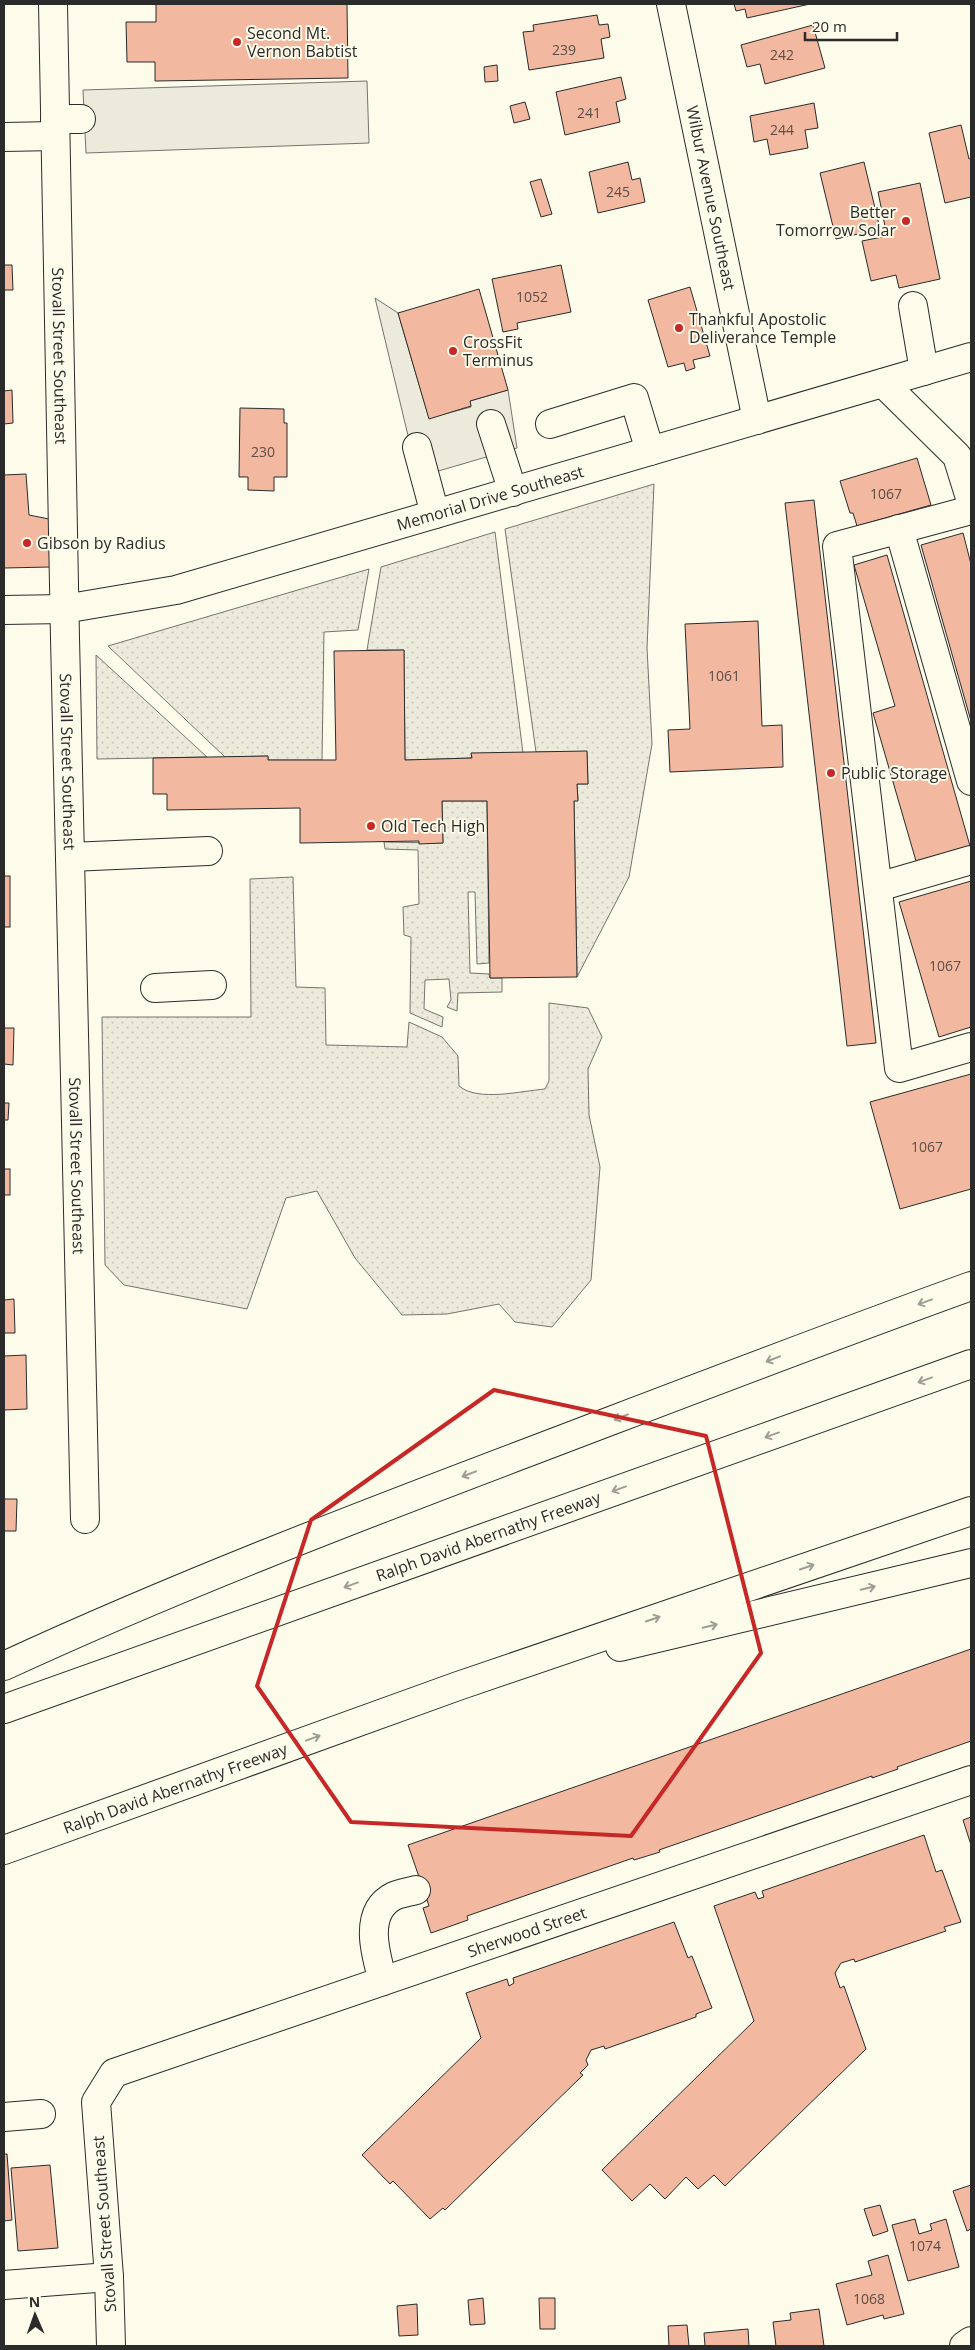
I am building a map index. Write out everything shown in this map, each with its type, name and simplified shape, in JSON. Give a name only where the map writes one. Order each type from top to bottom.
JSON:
[{"type":"main road","name":"Stovall Street Southeast","points":[[53,4],[64,125],[64,609],[85,1519]]},
{"type":"main road","name":"Wilbur Avenue Southeast","points":[[671,4],[757,420]]},
{"type":"main road","points":[[4,137],[64,125]]},
{"type":"main road","points":[[913,306],[924,371]]},
{"type":"main road","name":"Memorial Drive Southeast","points":[[4,610],[64,609],[176,590],[971,357]]},
{"type":"main road","points":[[883,383],[957,456],[971,501]]},
{"type":"main road","points":[[550,424],[634,398],[650,451]]},
{"type":"main road","points":[[491,424],[513,492]]},
{"type":"main road","points":[[417,447],[435,514]]},
{"type":"main road","points":[[971,510],[837,546],[899,1068],[971,1047]]},
{"type":"main road","points":[[899,530],[971,781]]},
{"type":"main road","points":[[70,857],[208,851]]},
{"type":"main road","points":[[878,887],[971,860]]},
{"type":"main road","points":[[155,988],[212,985]]},
{"type":"main road","points":[[4,1666],[85,1628],[252,1558],[796,1350],[971,1286]]},
{"type":"main road","name":"Ralph David Abernathy Freeway","points":[[4,1709],[971,1364]]},
{"type":"main road","name":"Ralph David Abernathy Freeway","points":[[4,1850],[458,1686],[971,1511]]},
{"type":"main road","points":[[458,1686],[971,1563]]},
{"type":"main road","name":"Sherwood Street","points":[[96,2102],[114,2073],[971,1780]]},
{"type":"main road","points":[[383,1981],[374,1949],[373,1932],[378,1916],[382,1908],[393,1897],[416,1890]]},
{"type":"main road","name":"Stovall Street Southeast","points":[[96,2102],[109,2277],[111,2346]]},
{"type":"main road","points":[[4,2117],[41,2114]]},
{"type":"main road","points":[[4,2285],[109,2277]]},
{"type":"main road","points":[[964,2346],[971,2341]]},
{"type":"highlighted area","points":[[494,1390],[706,1436],[761,1653],[631,1836],[351,1822],[257,1686],[311,1520]]},
{"type":"shaded area","points":[[367,81],[369,143],[86,153],[83,90]]},
{"type":"shaded area","points":[[375,298],[398,313],[429,418],[471,407],[470,401],[508,390],[517,448],[418,477]]},
{"type":"shaded area","points":[[654,484],[647,648],[652,744],[629,877],[577,977],[574,801],[578,800],[577,784],[588,784],[587,752],[536,752],[505,529]]},
{"type":"shaded area","points":[[495,532],[523,753],[471,754],[472,758],[405,760],[404,650],[367,650],[381,567]]},
{"type":"shaded area","points":[[369,569],[358,630],[324,632],[322,760],[268,760],[268,756],[225,757],[108,646]]},
{"type":"shaded area","points":[[96,655],[207,757],[97,759]]},
{"type":"shaded area","points":[[442,801],[487,801],[489,963],[477,964],[475,892],[468,892],[470,973],[489,974],[490,978],[502,978],[502,992],[458,993],[457,1011],[447,1007],[451,1000],[449,979],[425,980],[424,1009],[443,1017],[442,1027],[410,1013],[411,937],[404,935],[403,907],[419,904],[418,850],[385,849],[384,842],[443,843]]},
{"type":"shaded area","points":[[293,877],[296,987],[325,988],[326,1045],[407,1047],[409,1022],[442,1037],[458,1056],[459,1086],[467,1091],[488,1095],[545,1089],[549,1081],[549,1003],[588,1008],[602,1037],[588,1069],[589,1115],[600,1167],[591,1280],[552,1327],[515,1322],[499,1304],[447,1314],[402,1315],[355,1258],[317,1191],[286,1198],[247,1309],[124,1285],[105,1265],[102,1017],[251,1017],[250,879]]},
{"type":"building","name":"Second Mt. Vernon Babtist","points":[[156,4],[347,4],[348,78],[155,81],[155,62],[127,62],[126,22],[156,22]]},
{"type":"building","points":[[734,4],[810,4],[747,18],[745,9],[736,11]]},
{"type":"building","points":[[597,15],[599,25],[608,24],[610,37],[601,39],[604,58],[529,70],[523,32],[534,31],[533,25]]},
{"type":"building","points":[[813,25],[825,68],[765,84],[760,64],[747,67],[741,45]]},
{"type":"building","points":[[497,65],[498,81],[485,82],[484,67]]},
{"type":"building","points":[[621,77],[626,99],[616,102],[620,122],[565,135],[556,92]]},
{"type":"building","points":[[525,102],[530,119],[514,123],[510,106]]},
{"type":"building","points":[[814,103],[818,128],[805,130],[808,148],[770,155],[767,139],[754,142],[750,116]]},
{"type":"building","points":[[961,125],[969,159],[971,158],[971,197],[945,203],[929,133]]},
{"type":"building","points":[[628,162],[632,180],[640,178],[645,202],[598,213],[589,172]]},
{"type":"building","points":[[864,162],[880,229],[836,239],[820,173]]},
{"type":"building","points":[[541,179],[552,214],[541,217],[530,182]]},
{"type":"building","name":"Better Tomorrow Solar","points":[[920,183],[940,279],[899,288],[896,275],[871,281],[862,241],[887,236],[878,192]]},
{"type":"building","points":[[4,265],[12,265],[13,290],[4,290]]},
{"type":"building","points":[[561,265],[571,312],[517,323],[518,329],[503,332],[492,279]]},
{"type":"building","name":"Thankful Apostolic Deliverance Temple","points":[[690,287],[710,356],[693,360],[695,368],[686,371],[684,363],[668,367],[648,300]]},
{"type":"building","name":"CrossFit Terminus","points":[[479,289],[508,390],[470,401],[471,406],[429,419],[398,313]]},
{"type":"building","points":[[12,390],[13,423],[4,424],[4,391]]},
{"type":"building","points":[[240,408],[284,409],[284,423],[287,423],[287,477],[274,477],[274,491],[248,490],[248,477],[239,477]]},
{"type":"building","points":[[917,458],[931,505],[857,526],[853,513],[850,513],[840,481]]},
{"type":"building","name":"Gibson by Radius","points":[[26,474],[29,515],[49,519],[50,567],[4,568],[4,475]]},
{"type":"building","name":"Public Storage","points":[[814,500],[876,1043],[847,1046],[785,503]]},
{"type":"building","name":"Public Storage","points":[[963,533],[971,564],[971,721],[921,545]]},
{"type":"building","name":"Public Storage","points":[[887,555],[970,846],[916,861],[873,713],[895,706],[854,565]]},
{"type":"building","points":[[758,621],[762,726],[782,725],[783,767],[670,772],[668,730],[690,729],[685,624]]},
{"type":"building","name":"Old Tech High","points":[[404,650],[405,760],[472,758],[471,753],[587,751],[588,784],[577,784],[578,801],[574,801],[577,977],[490,978],[487,801],[442,801],[443,843],[419,844],[419,841],[300,843],[300,808],[167,810],[167,794],[153,794],[153,758],[268,756],[268,760],[336,760],[334,651]]},
{"type":"building","points":[[4,876],[10,876],[10,927],[4,927]]},
{"type":"building","points":[[971,881],[971,1027],[939,1037],[899,902]]},
{"type":"building","points":[[4,1028],[14,1028],[13,1065],[4,1064]]},
{"type":"building","points":[[971,1074],[971,1189],[900,1209],[870,1102]]},
{"type":"building","points":[[4,1103],[9,1103],[8,1120],[4,1120]]},
{"type":"building","points":[[4,1169],[10,1169],[10,1195],[4,1195]]},
{"type":"building","points":[[14,1299],[15,1333],[4,1333],[4,1300]]},
{"type":"building","points":[[26,1355],[27,1409],[4,1410],[4,1356]]},
{"type":"building","points":[[4,1499],[17,1499],[16,1531],[4,1531]]},
{"type":"building","points":[[971,1649],[971,1741],[897,1767],[898,1769],[872,1778],[872,1776],[659,1850],[660,1852],[634,1860],[633,1858],[467,1916],[468,1920],[431,1933],[423,1908],[429,1906],[408,1845]]},
{"type":"building","points":[[971,1817],[971,1845],[963,1820]]},
{"type":"building","points":[[924,1835],[936,1872],[942,1870],[961,1922],[944,1927],[946,1931],[855,1962],[854,1959],[841,1963],[835,1973],[840,1988],[844,1986],[866,2049],[725,2186],[714,2175],[698,2189],[686,2177],[665,2199],[650,2184],[632,2201],[602,2170],[754,2021],[714,1906],[755,1892],[758,1899],[764,1897],[762,1891]]},
{"type":"building","points":[[674,1922],[688,1958],[692,1956],[712,2008],[696,2014],[696,2017],[605,2049],[604,2046],[591,2050],[586,2060],[588,2065],[580,2073],[583,2075],[445,2210],[443,2208],[430,2219],[393,2181],[390,2184],[362,2155],[481,2038],[466,1993],[507,1979],[509,1986],[514,1983],[513,1978]]},
{"type":"building","points":[[4,2154],[7,2154],[12,2220],[4,2221]]},
{"type":"building","points":[[50,2165],[58,2248],[18,2251],[11,2168]]},
{"type":"building","points":[[971,2185],[971,2229],[967,2231],[953,2191]]},
{"type":"building","points":[[880,2205],[888,2231],[873,2236],[864,2209]]},
{"type":"building","points":[[915,2219],[919,2234],[932,2230],[930,2224],[946,2219],[959,2267],[908,2281],[892,2225]]},
{"type":"building","points":[[888,2255],[904,2314],[884,2319],[883,2315],[847,2325],[836,2284],[872,2275],[868,2261]]},
{"type":"building","points":[[483,2298],[485,2324],[470,2325],[468,2300]]},
{"type":"building","points":[[539,2298],[555,2298],[555,2329],[540,2329]]},
{"type":"building","points":[[417,2304],[418,2335],[399,2336],[397,2306]]},
{"type":"building","points":[[819,2309],[824,2346],[776,2346],[773,2322],[791,2320],[790,2313]]},
{"type":"building","points":[[687,2325],[689,2346],[669,2346],[668,2326]]},
{"type":"building","points":[[748,2329],[749,2346],[705,2346],[704,2333]]},
{"type":"place","name":"Second Mt. Vernon Babtist","points":[[237,42]]},
{"type":"place","name":"Better Tomorrow Solar","points":[[906,221]]},
{"type":"place","name":"Thankful Apostolic Deliverance Temple","points":[[679,328]]},
{"type":"place","name":"CrossFit Terminus","points":[[453,351]]},
{"type":"place","name":"Gibson by Radius","points":[[27,543]]},
{"type":"place","name":"Public Storage","points":[[831,773]]},
{"type":"place","name":"Old Tech High","points":[[371,826]]}]
